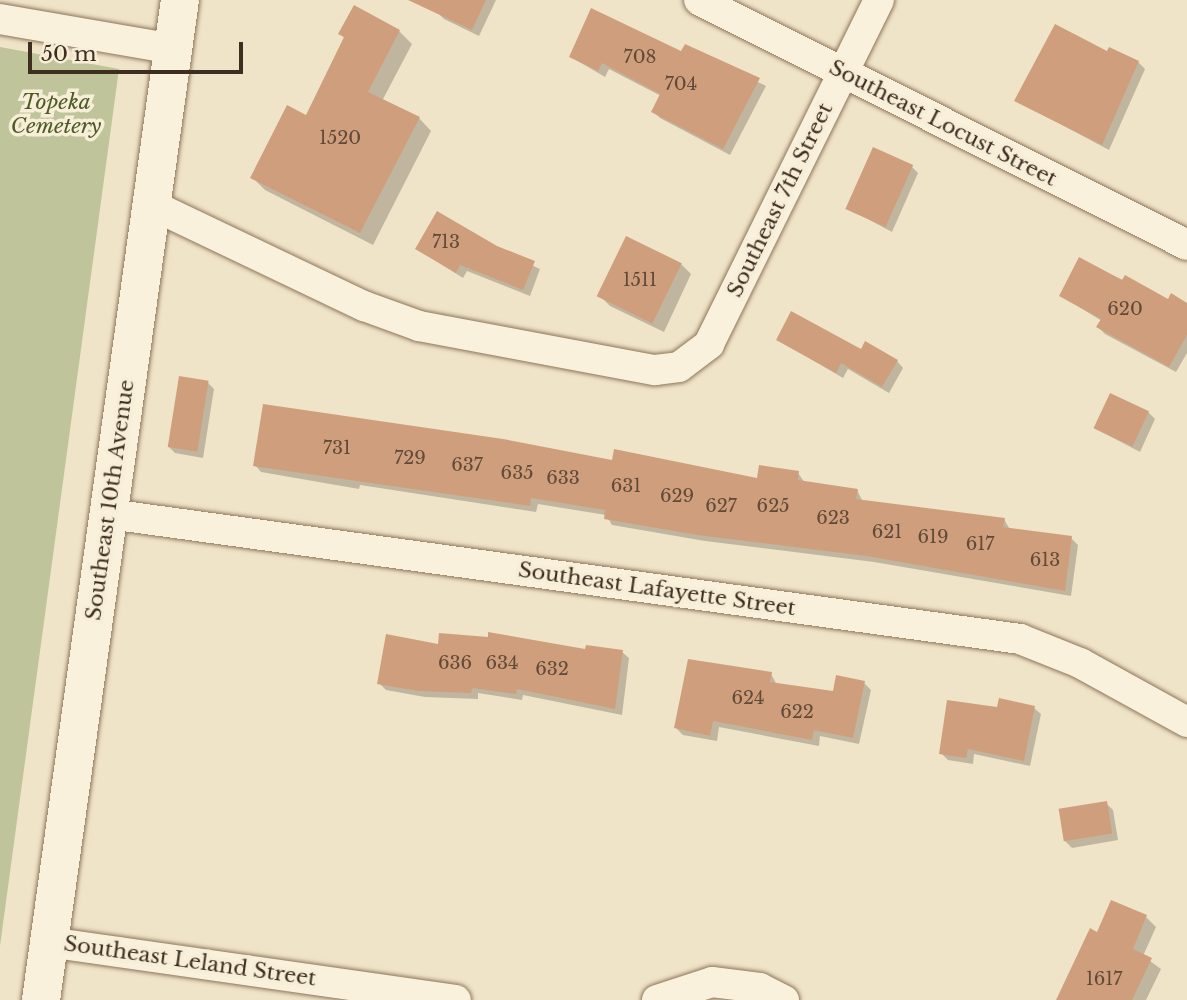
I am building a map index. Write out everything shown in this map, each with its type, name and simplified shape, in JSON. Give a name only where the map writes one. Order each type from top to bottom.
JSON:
[{"type":"main road","name":"Southeast 10th Avenue","points":[[41,1000],[180,0]]},
{"type":"street","name":"Southeast Locust Street","points":[[699,0],[1187,245]]},
{"type":"street","name":"Southeast 7th Street","points":[[152,205],[388,316],[419,326],[655,370],[679,367],[709,344],[879,0]]},
{"type":"street","points":[[0,19],[173,49]]},
{"type":"street","name":"Southeast Lafayette Street","points":[[109,513],[1020,639],[1080,663],[1187,722]]},
{"type":"street","name":"Southeast Leland Street","points":[[48,942],[456,1000]]},
{"type":"street","points":[[657,1000],[690,985],[712,982],[760,988],[784,1000]]},
{"type":"green space","name":"Topeka Cemetery","points":[[0,47],[119,69],[0,946]]},
{"type":"building","points":[[408,0],[486,0],[472,30]]},
{"type":"building","points":[[354,5],[400,30],[368,92],[420,117],[360,233],[250,178],[287,105],[306,115],[344,37],[338,34]]},
{"type":"building","points":[[591,8],[681,51],[685,44],[760,78],[723,149],[651,112],[660,94],[602,63],[598,71],[569,57]]},
{"type":"building","points":[[1055,24],[1107,51],[1109,47],[1139,61],[1102,145],[1014,101]]},
{"type":"building","points":[[873,147],[913,165],[886,227],[845,209]]},
{"type":"building","points":[[437,211],[497,246],[535,261],[523,290],[460,265],[456,273],[415,249]]},
{"type":"building","points":[[626,236],[682,263],[652,323],[597,296]]},
{"type":"building","points":[[1079,257],[1122,280],[1125,275],[1168,299],[1171,293],[1187,303],[1187,335],[1169,367],[1096,327],[1101,319],[1059,296]]},
{"type":"building","points":[[791,311],[861,349],[865,341],[898,360],[882,387],[841,363],[836,373],[776,340]]},
{"type":"building","points":[[179,376],[209,381],[197,452],[168,447]]},
{"type":"building","points":[[1110,393],[1149,411],[1132,447],[1094,428]]},
{"type":"building","points":[[263,404],[503,439],[612,460],[614,449],[757,478],[759,465],[799,471],[798,480],[858,489],[856,499],[1005,518],[1003,527],[1072,536],[1065,591],[866,556],[697,535],[604,519],[605,510],[531,498],[530,506],[253,466]]},
{"type":"building","points":[[488,632],[585,649],[586,645],[623,650],[615,709],[517,689],[516,694],[472,688],[471,693],[418,691],[377,684],[386,634],[438,644],[439,633],[488,637]]},
{"type":"building","points":[[688,659],[772,672],[770,682],[833,691],[836,675],[865,681],[853,738],[814,730],[812,740],[713,721],[710,736],[674,728]]},
{"type":"building","points":[[999,698],[1035,706],[1024,761],[968,749],[966,758],[939,754],[947,700],[997,707]]},
{"type":"building","points":[[1107,801],[1112,834],[1064,841],[1059,809]]},
{"type":"building","points":[[1111,900],[1147,915],[1133,949],[1152,958],[1132,1000],[1056,1000],[1090,928],[1097,932]]}]
